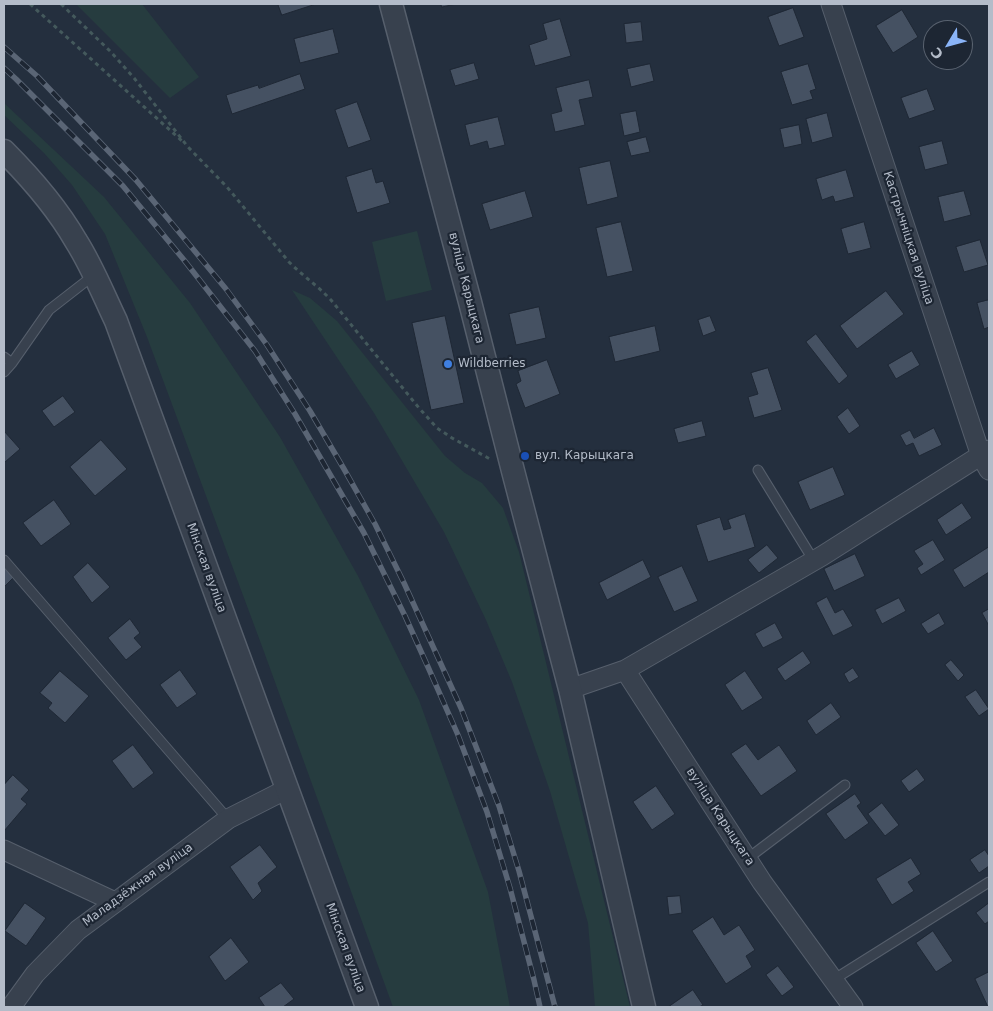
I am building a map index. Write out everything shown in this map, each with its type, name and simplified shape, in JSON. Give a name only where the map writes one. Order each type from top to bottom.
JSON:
[{"type":"street","name":"вуліца Карыцкага","points":[[391,4],[570,689],[644,1007]]},
{"type":"street","name":"Кастрычніцкая вуліца","points":[[831,4],[986,459]]},
{"type":"street","name":"Мінская вуліца","points":[[4,151],[27,175],[57,212],[76,241],[94,274],[119,330],[367,1007]]},
{"type":"street","points":[[570,689],[625,670],[986,459]]},
{"type":"street","name":"вуліца Карыцкага","points":[[625,670],[762,882],[853,1007]]},
{"type":"street","name":"Маладзёжная вуліца","points":[[11,1007],[35,974],[78,930],[228,819],[287,789]]},
{"type":"street","points":[[4,850],[115,902]]},
{"type":"lane","points":[[4,372],[50,310],[94,274]]},
{"type":"lane","points":[[4,357],[12,363]]},
{"type":"lane","points":[[758,470],[814,561]]},
{"type":"lane","points":[[4,560],[228,819]]},
{"type":"lane","points":[[747,859],[845,785]]},
{"type":"lane","points":[[833,980],[989,882]]},
{"type":"path","points":[[30,4],[188,147],[227,187],[289,262],[321,288],[437,428],[513,472]]},
{"type":"path","points":[[61,4],[110,51],[134,78],[188,147]]},
{"type":"green space","points":[[76,4],[142,4],[199,77],[170,98]]},
{"type":"green space","points":[[4,103],[104,197],[190,303],[280,437],[358,576],[419,700],[488,892],[510,1007],[393,1007],[147,337],[105,234],[72,185],[44,153],[4,115]]},
{"type":"green space","points":[[417,231],[432,290],[386,301],[372,242]]},
{"type":"green space","points":[[292,290],[310,298],[337,321],[445,456],[465,473],[482,483],[503,508],[519,552],[630,1007],[595,1007],[588,923],[550,791],[512,682],[486,620],[444,532],[374,413]]},
{"type":"building","points":[[278,4],[316,4],[282,15]]},
{"type":"building","points":[[441,4],[456,4],[442,7]]},
{"type":"building","points":[[793,8],[804,37],[779,46],[768,17]]},
{"type":"building","points":[[902,10],[918,37],[893,53],[876,26]]},
{"type":"building","points":[[560,19],[571,56],[535,66],[529,45],[547,39],[543,24]]},
{"type":"building","points":[[641,22],[643,41],[626,43],[624,24]]},
{"type":"building","points":[[333,29],[339,53],[300,63],[294,39]]},
{"type":"building","points":[[474,63],[479,79],[455,86],[450,70]]},
{"type":"building","points":[[650,64],[654,81],[631,87],[627,69]]},
{"type":"building","points":[[808,64],[816,89],[810,91],[813,99],[792,105],[781,72]]},
{"type":"building","points":[[300,74],[305,89],[232,114],[226,95],[258,85],[259,88]]},
{"type":"building","points":[[589,80],[593,97],[579,100],[585,125],[555,132],[551,114],[562,111],[556,88]]},
{"type":"building","points":[[927,89],[935,110],[909,119],[901,98]]},
{"type":"building","points":[[357,102],[371,140],[348,148],[335,110]]},
{"type":"building","points":[[636,111],[640,132],[624,136],[620,114]]},
{"type":"building","points":[[827,113],[833,137],[812,143],[806,119]]},
{"type":"building","points":[[498,117],[505,145],[489,149],[487,141],[470,146],[465,125]]},
{"type":"building","points":[[799,125],[802,144],[784,148],[780,129]]},
{"type":"building","points":[[646,137],[650,152],[631,156],[627,142]]},
{"type":"building","points":[[942,141],[948,164],[925,170],[919,147]]},
{"type":"building","points":[[610,161],[618,197],[587,205],[579,168]]},
{"type":"building","points":[[372,169],[376,183],[383,181],[390,203],[357,213],[346,177]]},
{"type":"building","points":[[846,170],[854,197],[835,202],[833,196],[822,200],[816,179]]},
{"type":"building","points":[[525,191],[533,217],[490,230],[482,204]]},
{"type":"building","points":[[964,191],[971,215],[944,222],[938,197]]},
{"type":"building","points":[[621,222],[633,271],[607,277],[596,228]]},
{"type":"building","points":[[864,222],[871,248],[848,254],[841,229]]},
{"type":"building","points":[[980,240],[988,265],[964,272],[956,247]]},
{"type":"building","points":[[886,291],[904,314],[857,349],[840,326]]},
{"type":"building","points":[[989,300],[989,327],[984,329],[977,303]]},
{"type":"building","points":[[539,307],[546,338],[516,345],[509,314]]},
{"type":"building","points":[[445,316],[464,403],[431,410],[412,323]]},
{"type":"building","points":[[710,316],[716,331],[703,336],[698,320]]},
{"type":"building","points":[[655,326],[660,351],[615,362],[609,337]]},
{"type":"building","points":[[816,334],[848,376],[839,384],[806,342]]},
{"type":"building","points":[[912,351],[920,365],[896,379],[888,365]]},
{"type":"building","points":[[547,360],[560,394],[525,408],[516,384],[521,381],[518,371]]},
{"type":"building","points":[[768,368],[782,410],[754,418],[748,397],[758,394],[751,373]]},
{"type":"building","points":[[63,396],[75,412],[54,427],[42,411]]},
{"type":"building","points":[[848,408],[860,426],[849,434],[837,417]]},
{"type":"building","points":[[702,421],[706,436],[678,443],[674,429]]},
{"type":"building","points":[[934,428],[942,445],[919,456],[913,443],[906,446],[900,435],[910,430],[914,438]]},
{"type":"building","points":[[4,431],[20,449],[5,462],[4,460]]},
{"type":"building","points":[[101,440],[127,469],[95,496],[70,467]]},
{"type":"building","points":[[833,467],[845,495],[810,510],[798,482]]},
{"type":"building","points":[[54,500],[71,524],[41,546],[23,523]]},
{"type":"building","points":[[962,503],[972,518],[946,535],[937,520]]},
{"type":"building","points":[[745,514],[755,547],[708,562],[696,525],[720,517],[724,530],[731,528],[728,520]]},
{"type":"building","points":[[933,540],[945,560],[921,575],[917,568],[923,564],[914,551]]},
{"type":"building","points":[[767,545],[778,558],[759,573],[748,560]]},
{"type":"building","points":[[989,547],[989,572],[964,588],[953,570]]},
{"type":"building","points":[[855,554],[865,576],[834,591],[824,569]]},
{"type":"building","points":[[643,560],[651,577],[607,600],[599,583]]},
{"type":"building","points":[[88,563],[110,587],[92,603],[73,577]]},
{"type":"building","points":[[682,566],[698,601],[674,612],[658,577]]},
{"type":"building","points":[[5,568],[14,577],[4,587],[4,570]]},
{"type":"building","points":[[827,597],[835,613],[843,609],[853,626],[833,636],[816,603]]},
{"type":"building","points":[[899,598],[906,611],[882,624],[875,610]]},
{"type":"building","points":[[989,609],[989,626],[982,613]]},
{"type":"building","points":[[939,613],[945,624],[928,634],[921,624]]},
{"type":"building","points":[[130,619],[140,633],[134,638],[142,647],[126,660],[108,638]]},
{"type":"building","points":[[775,623],[783,638],[763,648],[755,634]]},
{"type":"building","points":[[803,651],[811,663],[785,681],[777,669]]},
{"type":"building","points":[[951,660],[964,675],[958,681],[945,665]]},
{"type":"building","points":[[853,668],[859,677],[849,683],[844,674]]},
{"type":"building","points":[[180,670],[197,694],[177,708],[160,685]]},
{"type":"building","points":[[60,671],[89,696],[65,723],[48,708],[52,703],[40,693]]},
{"type":"building","points":[[745,671],[763,698],[742,711],[725,685]]},
{"type":"building","points":[[976,690],[989,709],[979,716],[965,697]]},
{"type":"building","points":[[831,703],[841,717],[816,735],[807,721]]},
{"type":"building","points":[[746,744],[758,760],[779,745],[797,771],[761,796],[731,754]]},
{"type":"building","points":[[133,745],[154,773],[133,789],[112,761]]},
{"type":"building","points":[[917,769],[925,780],[909,792],[901,781]]},
{"type":"building","points":[[13,775],[29,790],[21,799],[27,804],[4,831],[4,785]]},
{"type":"building","points":[[656,786],[675,814],[652,830],[633,802]]},
{"type":"building","points":[[855,794],[861,803],[857,806],[869,823],[845,840],[826,814]]},
{"type":"building","points":[[882,803],[899,825],[885,836],[868,814]]},
{"type":"building","points":[[260,845],[277,867],[258,883],[262,891],[253,900],[230,867]]},
{"type":"building","points":[[985,850],[989,856],[989,866],[979,873],[970,860]]},
{"type":"building","points":[[911,858],[921,874],[908,882],[914,891],[892,905],[876,879]]},
{"type":"building","points":[[680,896],[682,913],[669,915],[667,897]]},
{"type":"building","points":[[25,903],[46,918],[26,946],[5,931]]},
{"type":"building","points":[[989,903],[989,921],[985,924],[976,913]]},
{"type":"building","points":[[713,917],[724,935],[739,925],[755,950],[746,956],[752,967],[726,984],[692,931]]},
{"type":"building","points":[[933,931],[953,961],[936,972],[916,943]]},
{"type":"building","points":[[231,938],[249,962],[225,981],[209,957]]},
{"type":"building","points":[[778,966],[794,987],[782,996],[766,975]]},
{"type":"building","points":[[989,972],[989,1007],[988,1007],[975,979]]},
{"type":"building","points":[[281,983],[294,999],[283,1007],[265,1007],[259,998]]},
{"type":"building","points":[[693,990],[703,1005],[699,1007],[670,1006]]},
{"type":"railway","points":[[4,47],[37,76],[136,180],[226,289],[267,345],[310,411],[344,469],[375,524],[404,583],[461,708],[499,806],[519,871],[555,1007]]},
{"type":"railway","points":[[4,68],[123,186],[255,351],[295,414],[364,533],[405,616],[458,735],[487,812],[510,888],[540,1007]]},
{"type":"place","name":"Wildberries","points":[[448,364]]},
{"type":"place","name":"вул. Карыцкага","points":[[525,456]]}]
